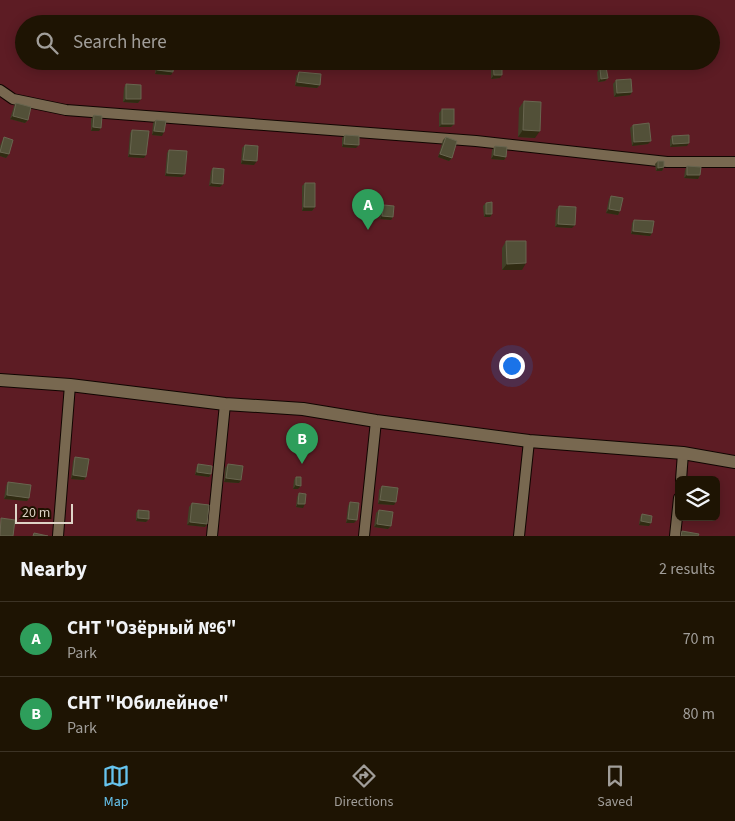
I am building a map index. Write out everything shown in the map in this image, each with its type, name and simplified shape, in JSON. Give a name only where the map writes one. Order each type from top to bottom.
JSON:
[{"type":"street","points":[[0,380],[70,385],[225,404],[303,410],[529,440],[684,453],[735,462]]},
{"type":"lane","points":[[0,90],[12,99],[66,110],[476,141],[667,162],[735,162]]},
{"type":"lane","points":[[58,536],[70,385]]},
{"type":"lane","points":[[212,536],[225,404]]},
{"type":"lane","points":[[364,536],[376,421]]},
{"type":"lane","points":[[519,536],[529,440]]},
{"type":"lane","points":[[681,476],[684,453]]},
{"type":"lane","points":[[675,536],[677,521]]},
{"type":"shaded area","points":[[0,0],[735,0],[735,536],[0,536]]},
{"type":"building","points":[[157,70],[173,70],[173,72]]},
{"type":"building","points":[[494,70],[502,70],[502,75],[494,75]]},
{"type":"building","points":[[600,70],[607,70],[608,78],[601,79]]},
{"type":"building","points":[[299,72],[321,74],[320,85],[297,82]]},
{"type":"building","points":[[631,79],[632,92],[617,93],[616,80]]},
{"type":"building","points":[[126,84],[141,85],[141,99],[126,99]]},
{"type":"building","points":[[524,101],[541,102],[540,131],[523,130]]},
{"type":"building","points":[[16,103],[31,107],[28,120],[13,116]]},
{"type":"building","points":[[442,109],[454,109],[454,124],[442,124]]},
{"type":"building","points":[[94,115],[102,116],[101,128],[93,127]]},
{"type":"building","points":[[156,120],[166,121],[164,132],[154,131]]},
{"type":"building","points":[[649,123],[651,141],[634,142],[633,125]]},
{"type":"building","points":[[132,130],[149,131],[146,155],[130,154]]},
{"type":"building","points":[[345,135],[359,136],[359,145],[344,144]]},
{"type":"building","points":[[689,135],[689,143],[673,144],[672,136]]},
{"type":"building","points":[[4,137],[13,140],[9,154],[0,152]]},
{"type":"building","points":[[446,137],[457,141],[452,158],[440,154]]},
{"type":"building","points":[[245,145],[258,146],[257,161],[243,160]]},
{"type":"building","points":[[495,146],[507,147],[506,157],[494,155]]},
{"type":"building","points":[[169,150],[187,151],[185,174],[167,173]]},
{"type":"building","points":[[658,161],[664,161],[664,167],[658,168]]},
{"type":"building","points":[[687,166],[701,167],[700,175],[687,175]]},
{"type":"building","points":[[213,168],[224,169],[223,184],[212,183]]},
{"type":"building","points":[[305,183],[315,183],[315,207],[304,207]]},
{"type":"building","points":[[611,196],[623,198],[620,211],[609,209]]},
{"type":"building","points":[[492,202],[492,214],[486,214],[486,203]]},
{"type":"building","points":[[384,205],[394,206],[393,217],[382,216]]},
{"type":"building","points":[[559,206],[576,207],[575,225],[558,224]]},
{"type":"building","points":[[634,220],[654,221],[652,233],[633,231]]},
{"type":"building","points":[[506,241],[526,241],[526,263],[507,264]]},
{"type":"building","points":[[75,457],[89,459],[86,477],[73,475]]},
{"type":"building","points":[[198,464],[212,466],[211,474],[197,472]]},
{"type":"building","points":[[228,464],[243,466],[241,480],[226,478]]},
{"type":"building","points":[[296,477],[301,477],[301,486],[296,485]]},
{"type":"building","points":[[8,482],[31,485],[29,498],[7,495]]},
{"type":"building","points":[[382,486],[398,488],[396,502],[380,500]]},
{"type":"building","points":[[299,493],[306,494],[305,504],[298,504]]},
{"type":"building","points":[[350,502],[359,503],[357,520],[348,519]]},
{"type":"building","points":[[192,503],[209,505],[207,524],[190,522]]},
{"type":"building","points":[[138,510],[149,511],[149,519],[138,518]]},
{"type":"building","points":[[379,510],[393,512],[391,526],[377,524]]},
{"type":"building","points":[[642,514],[652,516],[651,523],[641,521]]},
{"type":"building","points":[[1,518],[15,520],[13,536],[0,536]]},
{"type":"building","points":[[682,531],[699,534],[698,536],[681,536]]},
{"type":"building","points":[[34,533],[48,536],[33,536]]},
{"type":"place","name":"СНТ \"Озёрный №6\"","points":[[368,230]]},
{"type":"place","name":"СНТ \"Юбилейное\"","points":[[302,464]]}]
